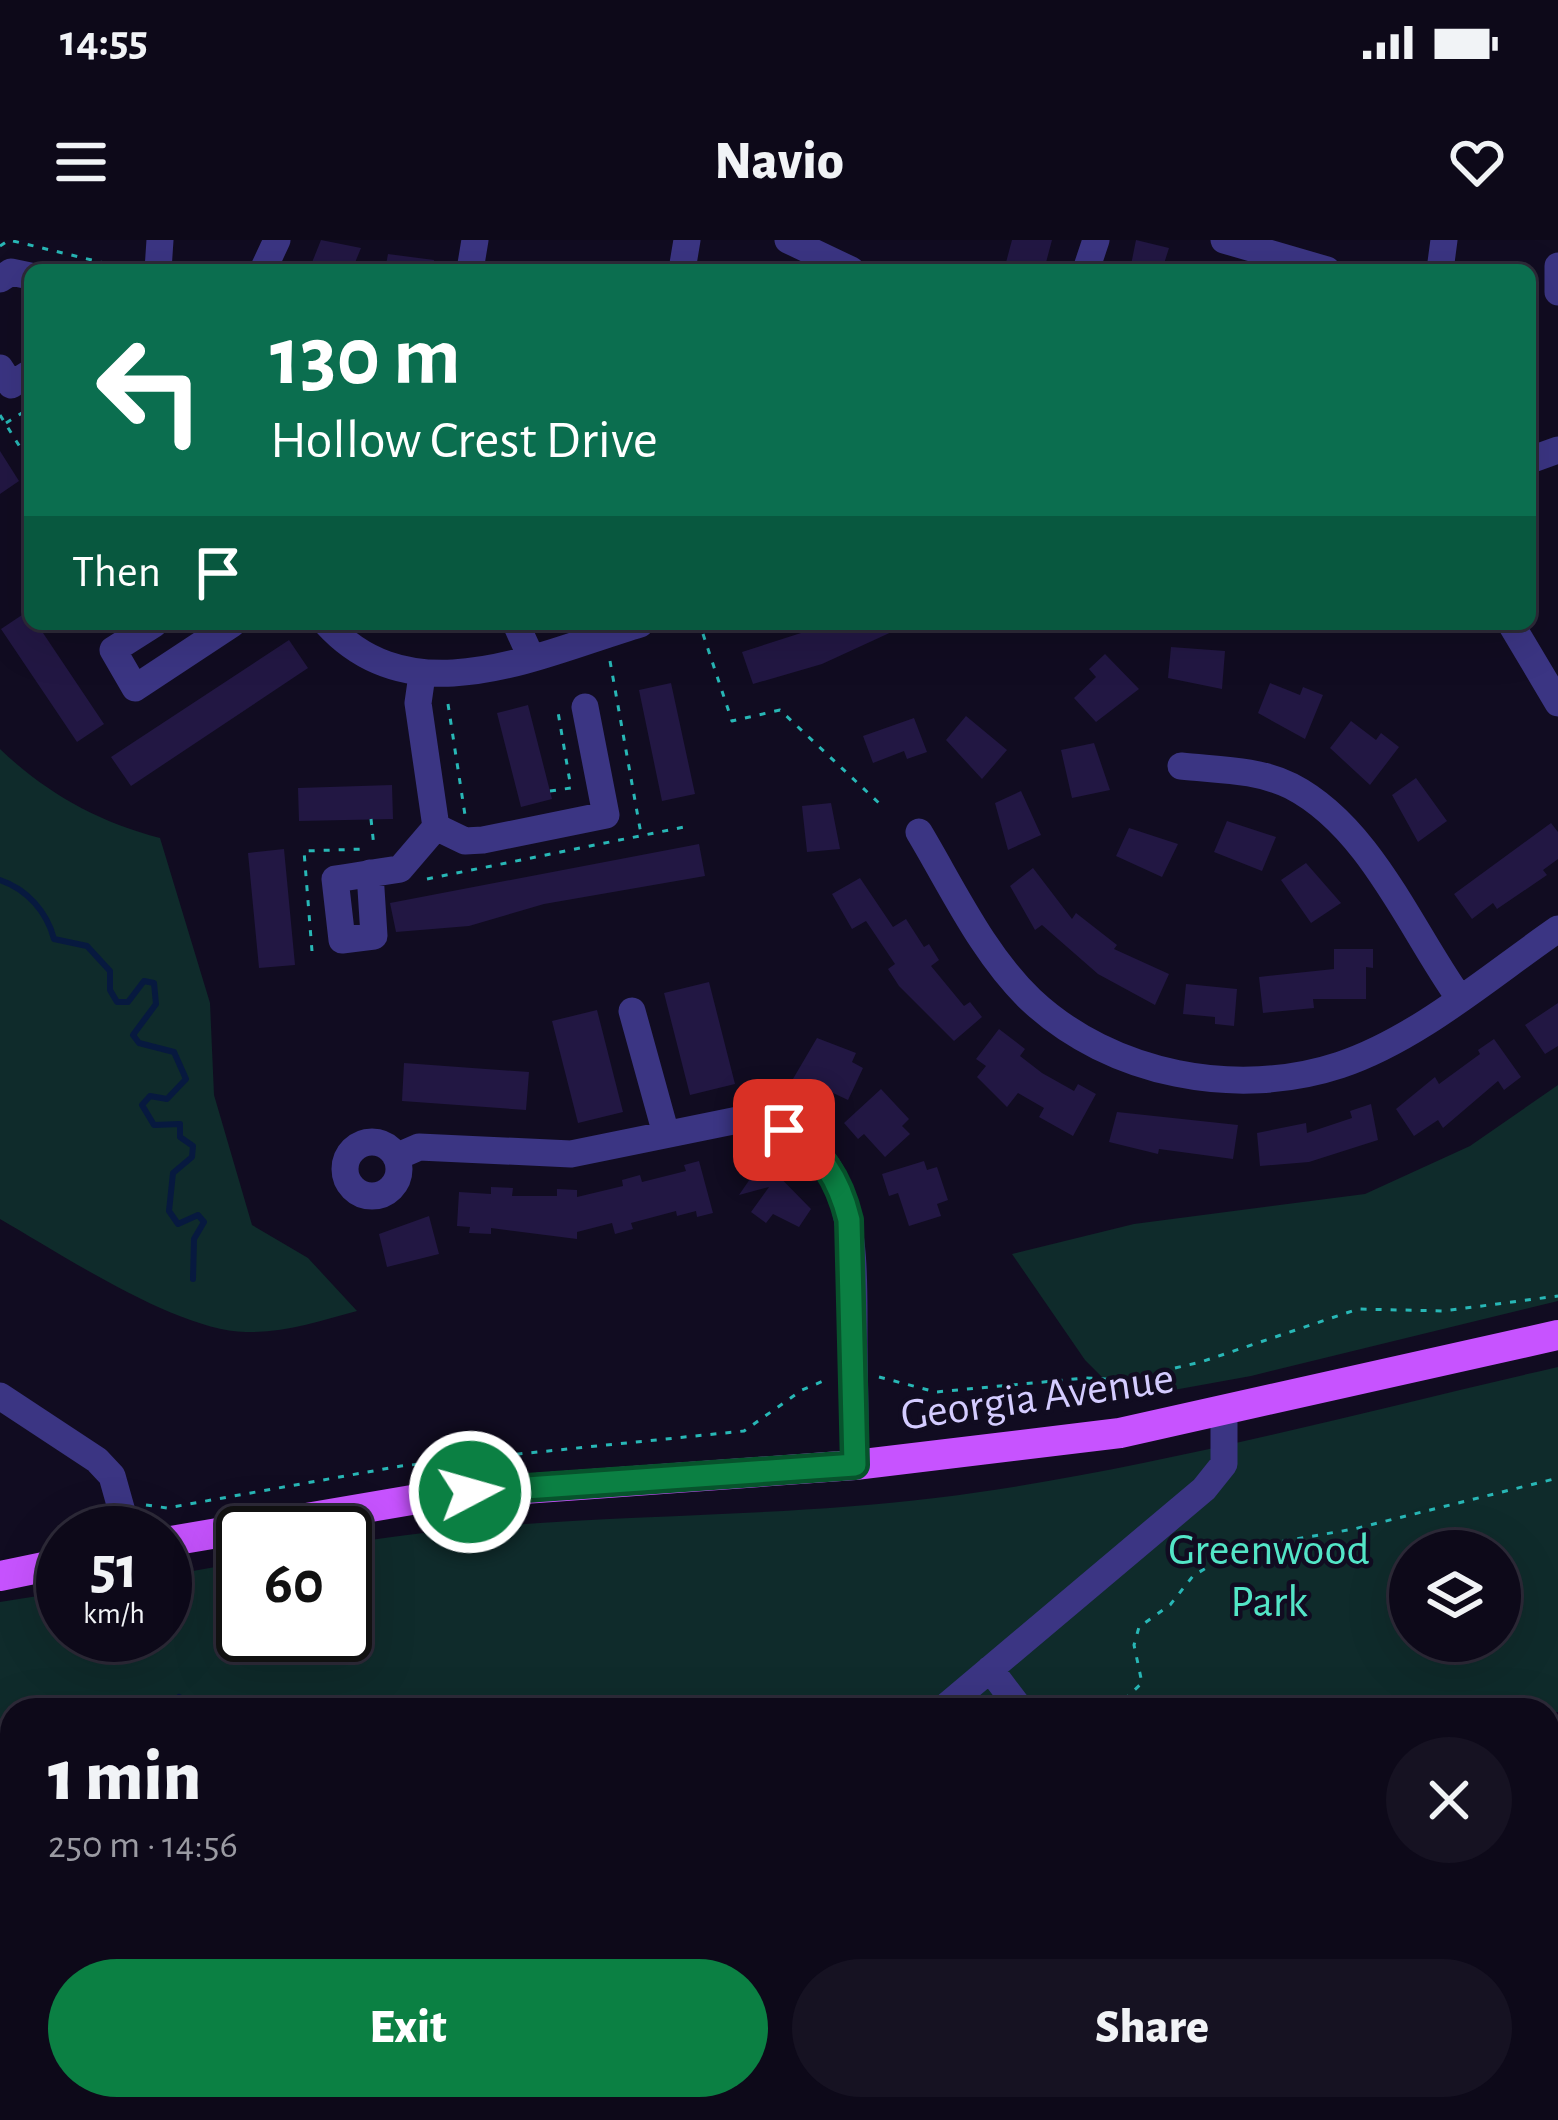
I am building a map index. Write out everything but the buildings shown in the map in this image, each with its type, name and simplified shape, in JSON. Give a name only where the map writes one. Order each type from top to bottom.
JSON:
[{"type":"main road","name":"Georgia Avenue","points":[[192,1537],[441,1495],[855,1465],[1120,1433],[1558,1335]]},
{"type":"main road","points":[[0,1576],[36,1569]]},
{"type":"street","points":[[788,240],[838,264]]},
{"type":"street","points":[[1224,240],[1290,264]]},
{"type":"street","points":[[1558,266],[1558,292]]},
{"type":"street","points":[[0,368],[11,385],[24,377]]},
{"type":"street","points":[[145,630],[113,650],[135,688],[223,630]]},
{"type":"street","points":[[335,630],[374,658],[422,675],[463,675],[620,630]]},
{"type":"street","points":[[519,630],[531,657]]},
{"type":"street","points":[[1515,630],[1558,704]]},
{"type":"street","points":[[370,873],[400,869],[436,827],[421,731],[422,675]]},
{"type":"street","points":[[436,827],[465,841],[483,840],[606,815],[571,709]]},
{"type":"street","points":[[1181,766],[1254,773],[1291,786],[1328,812],[1359,845],[1458,996]]},
{"type":"street","points":[[919,832],[989,951],[1031,1000],[1083,1038],[1148,1066],[1210,1081],[1282,1079],[1343,1064],[1558,929]]},
{"type":"street","points":[[632,1011],[666,1134]]},
{"type":"street","points":[[396,1157],[418,1147],[571,1154],[716,1122],[760,1121],[802,1140],[832,1173],[844,1197],[852,1244],[855,1465]]},
{"type":"street","points":[[0,1396],[97,1460],[112,1476],[120,1506]]},
{"type":"street","points":[[956,1698],[1204,1490],[1224,1464],[1224,1413]]},
{"type":"street","points":[[990,1670],[1012,1698]]},
{"type":"path","points":[[0,246],[9,240],[108,264]]},
{"type":"path","points":[[6,424],[24,412]]},
{"type":"path","points":[[0,415],[24,453]]},
{"type":"path","points":[[703,634],[732,722],[780,710],[881,805]]},
{"type":"path","points":[[610,661],[642,836]]},
{"type":"path","points":[[448,704],[467,827]]},
{"type":"path","points":[[550,790],[572,788],[571,709]]},
{"type":"path","points":[[410,882],[684,827]]},
{"type":"path","points":[[873,1376],[937,1392],[1086,1378],[1123,1380],[1202,1362],[1358,1309],[1381,1305],[1443,1311],[1558,1296]]},
{"type":"path","points":[[143,1505],[167,1508],[400,1466],[744,1431],[802,1390],[841,1377]]},
{"type":"path","points":[[1126,1698],[1142,1683],[1134,1645],[1139,1627],[1170,1605],[1193,1576],[1237,1549],[1354,1529],[1558,1478]]},
{"type":"green space","points":[[0,749],[74,804],[160,838],[210,1003],[214,1095],[252,1225],[308,1258],[357,1311],[275,1331],[218,1328],[120,1288],[0,1219]]},
{"type":"green space","points":[[1558,1085],[1558,1301],[1251,1376],[1124,1399],[1085,1360],[1012,1254],[1134,1224],[1365,1194],[1470,1146]]},
{"type":"green space","name":"Greenwood Park","points":[[1558,1367],[1558,1698],[0,1698],[0,1602],[36,1596],[36,1662],[192,1662],[192,1571],[216,1567],[216,1662],[372,1662],[372,1540],[493,1526],[861,1506],[1014,1487],[1170,1458]]},
{"type":"waterway","points":[[0,880],[34,903],[54,939],[87,946],[110,971],[110,990],[117,1002],[128,1002],[144,981],[154,983],[156,1004],[133,1035],[139,1043],[174,1052],[186,1079],[167,1099],[150,1096],[142,1105],[154,1125],[180,1124],[180,1137],[193,1146],[192,1157],[173,1173],[169,1211],[178,1224],[198,1215],[204,1222],[194,1239],[193,1279]]},
{"type":"route","points":[[470,1492],[855,1465],[849,1220],[832,1173],[818,1154],[784,1130]]}]
